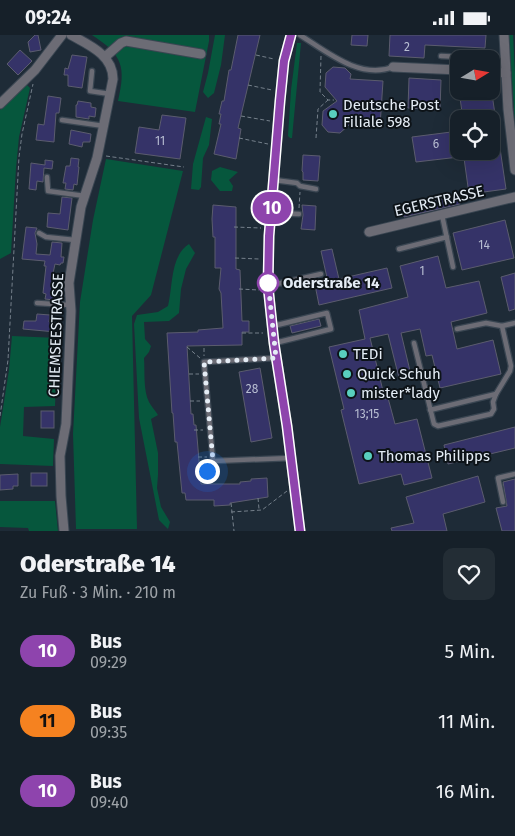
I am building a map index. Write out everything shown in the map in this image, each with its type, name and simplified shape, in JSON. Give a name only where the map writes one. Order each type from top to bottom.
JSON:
[{"type":"street","points":[[0,104],[35,70],[62,35]]},
{"type":"street","points":[[72,35],[105,57],[126,41],[200,53]]},
{"type":"street","points":[[291,35],[284,61],[278,123],[268,259],[268,288],[300,531]]},
{"type":"street","points":[[504,35],[510,139],[515,170]]},
{"type":"street","name":"CHIEMSEESTRASSE","points":[[64,531],[60,496],[60,456],[66,424],[71,305],[69,283],[75,240],[85,196],[98,155],[110,95],[113,74],[111,65],[105,57]]},
{"type":"street","points":[[393,67],[450,70]]},
{"type":"street","points":[[500,73],[506,73]]},
{"type":"street","name":"EGERSTRASSE","points":[[369,232],[515,197]]},
{"type":"lane","points":[[300,35],[357,69],[383,71],[393,67]]},
{"type":"lane","points":[[441,56],[505,59]]},
{"type":"lane","points":[[92,71],[90,91],[110,95]]},
{"type":"lane","points":[[62,121],[104,126]]},
{"type":"lane","points":[[47,177],[48,191],[85,196]]},
{"type":"lane","points":[[274,180],[297,183],[300,186],[316,189]]},
{"type":"lane","points":[[271,213],[299,214]]},
{"type":"lane","points":[[442,215],[453,267]]},
{"type":"lane","points":[[39,233],[46,237],[75,240]]},
{"type":"lane","points":[[399,249],[447,237]]},
{"type":"lane","points":[[268,288],[321,274]]},
{"type":"lane","points":[[37,303],[71,305]]},
{"type":"lane","points":[[272,329],[327,313],[331,329],[274,343]]},
{"type":"lane","points":[[457,329],[486,323],[502,326],[515,323]]},
{"type":"lane","points":[[414,343],[434,424],[438,426],[491,414],[494,409],[493,402],[496,394],[511,366],[502,326]]},
{"type":"lane","points":[[276,358],[204,362],[213,459],[291,458]]},
{"type":"lane","points":[[430,410],[496,394]]},
{"type":"lane","points":[[503,501],[498,478],[515,474]]},
{"type":"path","points":[[321,48],[320,91],[328,100]]},
{"type":"path","points":[[256,55],[284,61]]},
{"type":"path","points":[[0,416],[8,360],[19,157],[35,70]]},
{"type":"path","points":[[248,85],[281,91]]},
{"type":"path","points":[[316,138],[318,109],[328,100],[334,100]]},
{"type":"path","points":[[241,116],[278,123]]},
{"type":"path","points":[[239,138],[277,145]]},
{"type":"path","points":[[98,155],[184,167]]},
{"type":"path","points":[[299,214],[300,186]]},
{"type":"path","points":[[234,227],[270,228]]},
{"type":"path","points":[[235,258],[268,259]]},
{"type":"path","points":[[239,289],[268,288]]},
{"type":"path","points":[[242,333],[272,329]]},
{"type":"path","points":[[187,347],[204,362]]},
{"type":"path","points":[[204,348],[204,362]]},
{"type":"path","points":[[189,374],[205,373]]},
{"type":"path","points":[[190,401],[208,400]]},
{"type":"path","points":[[194,430],[210,429]]},
{"type":"path","points":[[198,457],[213,459],[201,482]]},
{"type":"path","points":[[231,512],[262,510],[286,491],[295,491]]},
{"type":"path","points":[[258,498],[258,510]]},
{"type":"path","points":[[231,503],[234,531]]},
{"type":"green space","points":[[92,35],[209,35],[195,112],[118,101],[122,79],[120,63],[110,49]]},
{"type":"green space","points":[[215,35],[225,35],[221,65],[214,93],[208,98],[203,92]]},
{"type":"green space","points":[[509,35],[513,35],[515,124]]},
{"type":"green space","points":[[297,43],[301,43],[292,138],[290,138],[288,136],[291,90]]},
{"type":"green space","points":[[26,84],[30,88],[19,137],[11,253],[0,259],[0,110]]},
{"type":"green space","points":[[206,117],[212,119],[209,145],[203,158],[201,187],[199,190],[191,189],[193,164]]},
{"type":"green space","points":[[106,159],[183,171],[151,295],[132,316],[137,529],[76,529],[73,434],[80,302],[93,220]]},
{"type":"green space","points":[[220,167],[238,172],[229,180],[233,186],[232,191],[220,191],[211,180],[212,171]]},
{"type":"green space","points":[[189,244],[195,253],[186,269],[181,289],[179,313],[169,321],[144,322],[145,339],[151,346],[144,358],[145,386],[149,402],[158,415],[151,419],[158,453],[157,488],[161,507],[170,522],[168,529],[159,520],[139,418],[134,324],[137,315],[158,312],[168,306],[175,264],[178,256]]},
{"type":"green space","points":[[12,336],[58,338],[55,406],[24,407],[23,436],[54,439],[53,466],[0,464],[0,427]]},
{"type":"green space","points":[[0,501],[55,501],[58,531],[29,531],[28,528],[0,527]]},
{"type":"building","points":[[35,35],[38,35],[41,50],[30,52],[28,42]]},
{"type":"building","points":[[238,35],[260,35],[238,128],[241,129],[236,159],[214,154],[221,124],[219,124],[221,114],[219,114],[222,101],[224,101],[229,70],[231,70]]},
{"type":"building","points":[[352,35],[368,35],[367,46],[351,45]]},
{"type":"building","points":[[390,35],[486,35],[485,48],[425,45],[424,58],[389,56]]},
{"type":"building","points":[[20,50],[32,61],[18,75],[7,64]]},
{"type":"building","points":[[72,55],[87,57],[82,88],[68,86],[68,75],[64,75],[65,68],[68,69]]},
{"type":"building","points":[[333,67],[345,68],[351,74],[350,79],[383,81],[380,126],[350,124],[340,133],[328,132],[322,125],[323,111],[337,101],[325,87],[326,73]]},
{"type":"building","points":[[409,78],[441,80],[440,110],[408,108]]},
{"type":"building","points":[[48,96],[61,98],[59,113],[56,113],[54,142],[36,140],[38,124],[44,125]]},
{"type":"building","points":[[460,100],[493,100],[494,110],[462,110]]},
{"type":"building","points":[[78,101],[91,103],[91,107],[96,108],[95,117],[89,116],[89,119],[76,117]]},
{"type":"building","points":[[162,115],[186,118],[180,159],[135,153],[139,127],[159,130]]},
{"type":"building","points":[[71,130],[91,134],[90,142],[83,142],[82,147],[69,144]]},
{"type":"building","points":[[450,132],[450,158],[416,162],[412,137]]},
{"type":"building","points":[[500,148],[506,189],[469,194],[464,160],[500,160]]},
{"type":"building","points":[[303,155],[320,156],[318,181],[303,180]]},
{"type":"building","points":[[71,158],[79,159],[77,185],[74,184],[73,190],[65,189],[66,183],[63,183],[66,166],[70,166]]},
{"type":"building","points":[[45,160],[53,161],[52,169],[44,168],[43,182],[37,181],[36,190],[29,189],[31,163],[45,165]]},
{"type":"building","points":[[458,195],[460,204],[404,217],[402,209]]},
{"type":"building","points":[[62,197],[72,198],[68,230],[47,227],[48,213],[60,214]]},
{"type":"building","points":[[213,205],[236,207],[236,269],[240,270],[242,321],[249,321],[249,332],[242,332],[242,345],[187,346],[191,414],[193,414],[194,425],[196,425],[201,484],[240,484],[240,482],[251,481],[251,479],[267,478],[268,497],[230,503],[230,505],[214,506],[214,500],[186,500],[185,493],[182,493],[172,413],[167,333],[198,332],[198,330],[223,328],[221,293],[219,289],[221,268],[215,268]]},
{"type":"building","points":[[302,205],[316,206],[315,230],[301,229]]},
{"type":"building","points":[[505,220],[514,258],[462,270],[453,233]]},
{"type":"building","points":[[26,227],[37,228],[35,233],[36,254],[50,255],[52,242],[62,243],[61,257],[64,257],[63,263],[60,265],[55,264],[52,278],[59,279],[57,295],[55,294],[54,300],[45,299],[46,294],[43,293],[45,261],[22,259]]},
{"type":"building","points":[[332,249],[339,279],[387,268],[392,288],[319,305],[315,285],[328,282],[321,251]]},
{"type":"building","points":[[438,256],[446,288],[479,281],[487,313],[451,322],[457,349],[493,340],[501,374],[440,388],[432,355],[426,356],[420,329],[401,333],[411,375],[399,378],[388,334],[370,338],[385,399],[388,398],[395,424],[417,419],[432,478],[404,485],[401,474],[359,484],[341,410],[344,409],[329,347],[365,339],[359,310],[408,297],[400,266]]},
{"type":"building","points":[[515,273],[515,309],[509,311],[501,277]]},
{"type":"building","points":[[37,314],[50,315],[49,322],[57,323],[56,332],[23,329],[24,321],[36,321]]},
{"type":"building","points":[[319,319],[321,326],[292,333],[290,326]]},
{"type":"building","points":[[260,368],[272,438],[251,442],[239,372]]},
{"type":"building","points":[[41,411],[54,411],[54,428],[41,428]]},
{"type":"building","points":[[515,427],[515,448],[448,464],[444,445]]},
{"type":"building","points":[[31,473],[47,473],[47,486],[31,486]]},
{"type":"building","points":[[18,474],[18,486],[13,486],[13,489],[0,490],[0,475]]},
{"type":"building","points":[[478,476],[485,502],[443,514],[447,531],[392,531],[391,528],[414,523],[406,497]]},
{"type":"building","points":[[515,479],[515,531],[502,531],[496,508],[507,506],[503,482]]},
{"type":"bus line","name":"10","points":[[291,35],[284,61],[280,101],[269,236],[268,286],[300,531]]},
{"type":"place","name":"Deutsche Post Filiale 598","points":[[333,114]]},
{"type":"place","name":"Oderstraße 14","points":[[268,283]]},
{"type":"place","name":"TEDi","points":[[343,354]]},
{"type":"place","name":"Quick Schuh","points":[[347,374]]},
{"type":"place","name":"mister*lady","points":[[351,393]]},
{"type":"place","name":"Thomas Philipps","points":[[368,456]]},
{"type":"route","points":[[207,471],[213,461],[204,362],[276,358],[268,281],[268,283]]}]
